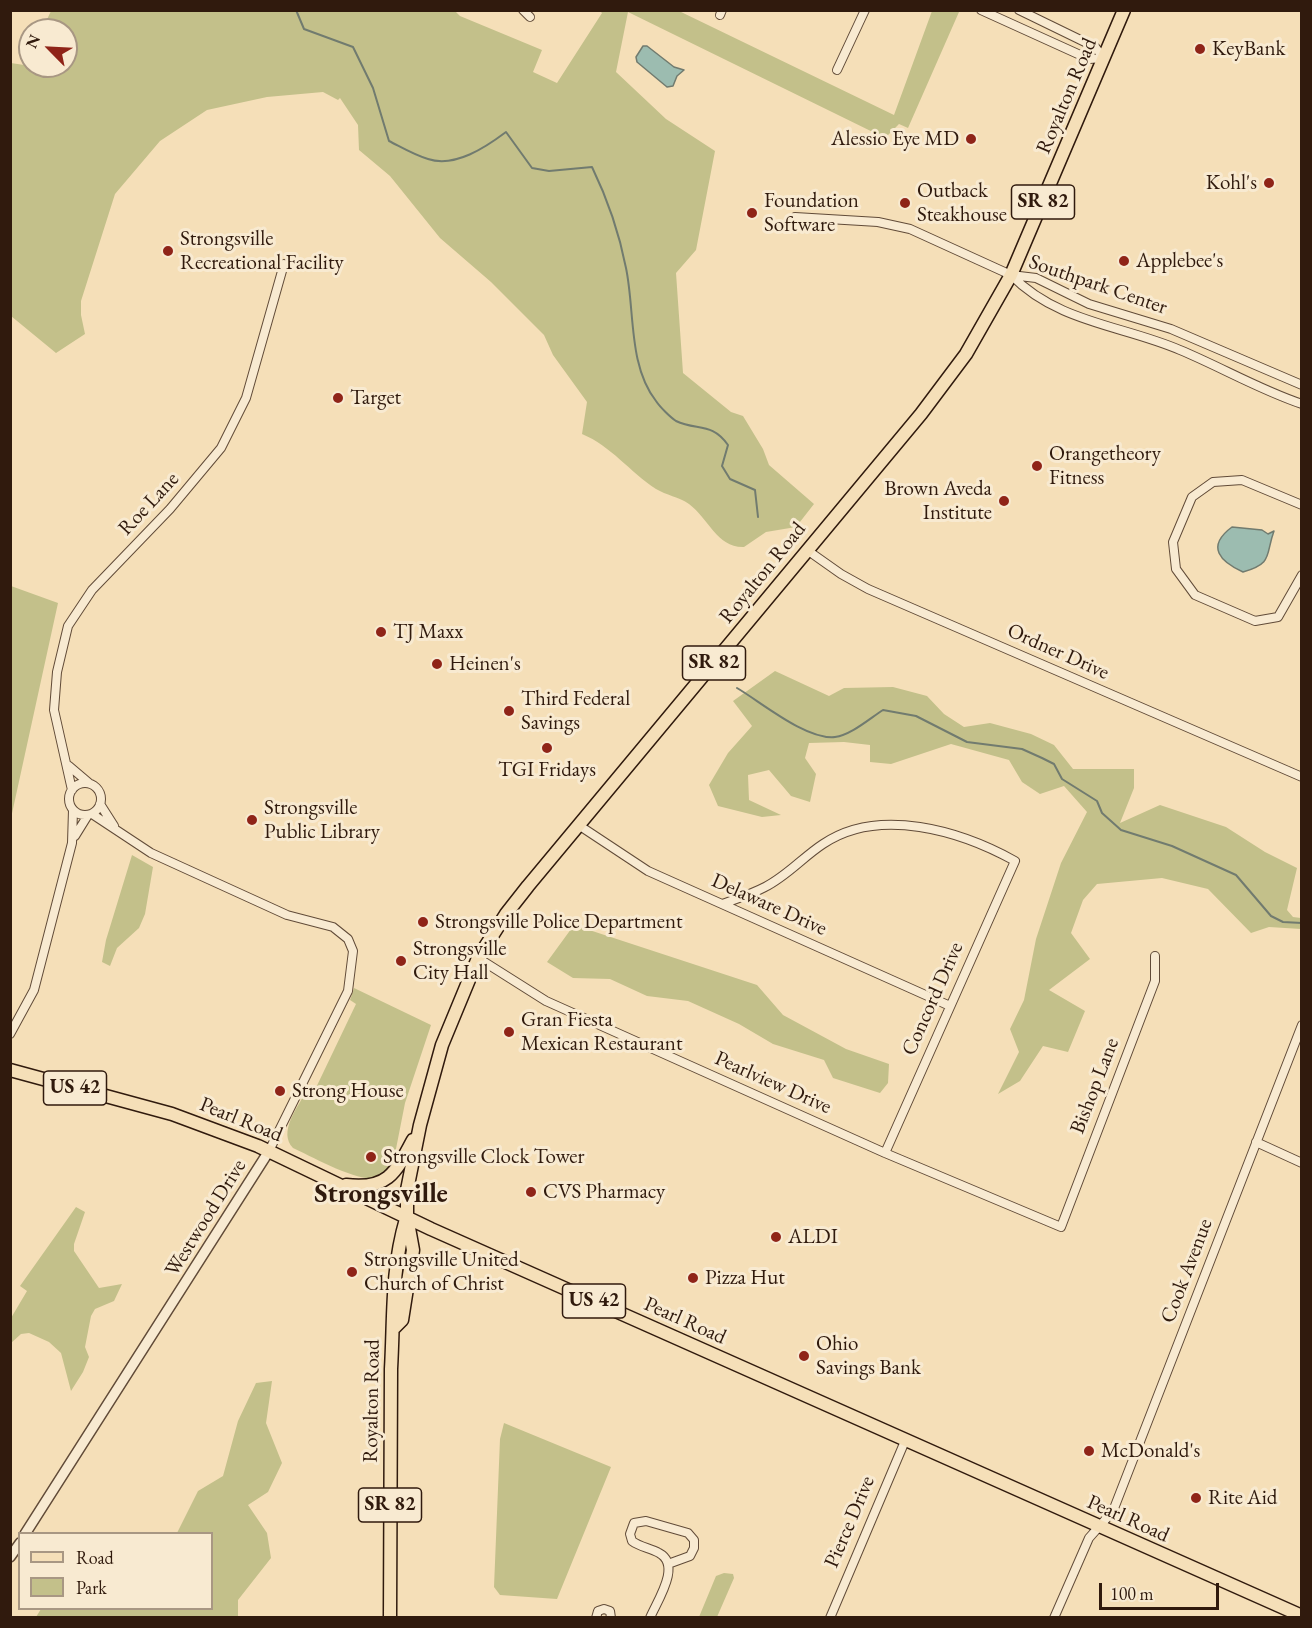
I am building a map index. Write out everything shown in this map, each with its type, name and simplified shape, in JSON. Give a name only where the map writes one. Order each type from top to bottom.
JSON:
[{"type":"main road","name":"Royalton Road","points":[[390,1617],[391,1369],[393,1329],[402,1320],[413,1250],[407,1217],[407,1190],[420,1125],[449,1025],[478,958],[506,914],[921,414],[966,354],[1011,275],[1124,10]]},
{"type":"main road","name":"Pearl Road","points":[[10,1070],[172,1114],[269,1151],[407,1217],[905,1441],[1302,1616]]},
{"type":"main road","points":[[337,1184],[370,1187],[388,1179],[420,1125]]},
{"type":"street","points":[[523,10],[530,16]]},
{"type":"street","points":[[837,70],[866,10]]},
{"type":"street","points":[[981,10],[1089,59],[1104,58]]},
{"type":"street","points":[[1019,10],[1095,47],[1104,58]]},
{"type":"street","points":[[795,217],[878,222],[904,227],[1011,275]]},
{"type":"street","name":"Roe Lane","points":[[72,790],[54,710],[57,672],[68,626],[92,590],[173,506],[204,471],[225,441],[246,398],[284,264]]},
{"type":"street","name":"Southpark Center","points":[[1011,275],[1036,278],[1089,304],[1171,328],[1302,385]]},
{"type":"street","name":"Southpark Center","points":[[1011,275],[1029,294],[1066,311],[1098,325],[1179,349],[1302,404]]},
{"type":"street","points":[[1302,505],[1242,480],[1213,482],[1192,497],[1173,542],[1176,569],[1195,595],[1255,621],[1278,617],[1302,575]]},
{"type":"street","name":"Ordner Drive","points":[[807,550],[841,574],[868,589],[1302,777]]},
{"type":"street","points":[[68,765],[100,792],[100,804],[90,814],[72,843]]},
{"type":"street","points":[[10,1034],[34,990],[72,843],[74,810],[69,802],[72,790],[78,784],[89,783]]},
{"type":"street","name":"Westwood Drive","points":[[100,804],[117,829]]},
{"type":"street","points":[[74,810],[90,814]]},
{"type":"street","name":"Westwood Drive","points":[[26,1532],[269,1151],[348,991],[352,962],[351,945],[345,935],[333,927],[287,915],[151,853],[117,829],[90,814]]},
{"type":"street","name":"Concord Drive","points":[[722,904],[765,887],[824,843],[851,831],[886,824],[947,833],[989,846],[1015,861],[885,1153]]},
{"type":"street","name":"Delaware Drive","points":[[580,825],[648,871],[950,1006]]},
{"type":"street","name":"Bishop Lane","points":[[1061,1227],[1155,981],[1155,956]]},
{"type":"street","name":"Pearlview Drive","points":[[478,958],[546,1001],[885,1153],[1061,1227]]},
{"type":"street","name":"Cook Avenue","points":[[1054,1617],[1089,1538],[1113,1511],[1302,1025]]},
{"type":"street","points":[[1256,1142],[1302,1163]]},
{"type":"street","name":"Pierce Drive","points":[[830,1617],[905,1441]]},
{"type":"street","points":[[650,1617],[668,1576],[668,1564],[658,1553],[632,1541],[630,1534],[634,1523],[646,1521],[692,1536],[694,1548],[690,1556],[668,1564]]},
{"type":"street","points":[[596,1617],[598,1611],[604,1609],[610,1611],[611,1617]]},
{"type":"green space","points":[[51,11],[455,11],[460,16],[542,50],[533,72],[557,83],[602,13],[600,11],[679,11],[894,115],[932,11],[959,12],[908,128],[899,124],[885,138],[628,12],[616,72],[666,119],[715,151],[696,250],[676,273],[683,373],[731,412],[743,416],[763,449],[769,465],[814,504],[796,527],[766,532],[744,547],[735,546],[720,538],[689,504],[656,489],[602,445],[582,434],[587,402],[553,355],[544,335],[491,282],[440,238],[390,176],[359,150],[358,125],[340,98],[338,100],[323,92],[267,97],[207,110],[160,141],[115,194],[81,301],[85,334],[56,353],[11,316],[11,63],[18,64],[18,78],[78,78],[78,18],[48,18]]},
{"type":"green space","points":[[10,586],[58,603],[11,818]]},
{"type":"green space","points":[[775,671],[829,696],[844,688],[893,687],[927,696],[944,714],[964,727],[990,723],[1031,734],[1054,745],[1073,769],[1134,769],[1134,788],[1120,823],[1160,805],[1226,827],[1265,852],[1297,868],[1287,910],[1293,917],[1301,918],[1301,929],[1269,927],[1251,933],[1208,889],[1162,878],[1097,884],[1083,900],[1071,933],[1090,959],[1049,990],[1085,1011],[1068,1052],[1043,1046],[1020,1081],[998,1094],[1019,1052],[1010,1029],[1024,1000],[1036,939],[1061,863],[1087,812],[1064,786],[1040,794],[1022,782],[1009,760],[951,744],[891,764],[870,762],[870,745],[844,742],[809,743],[805,758],[816,774],[810,802],[791,796],[769,770],[748,775],[749,800],[781,815],[762,817],[718,806],[709,785],[728,753],[752,726],[733,701]]},
{"type":"green space","points":[[132,855],[153,867],[145,914],[139,928],[117,948],[110,966],[102,962],[106,940]]},
{"type":"green space","points":[[574,925],[757,985],[783,1015],[846,1049],[889,1064],[888,1083],[880,1093],[833,1078],[824,1060],[773,1044],[739,1024],[688,1001],[647,996],[610,979],[573,978],[547,962]]},
{"type":"green space","points":[[354,988],[431,1025],[405,1103],[394,1159],[382,1180],[347,1173],[325,1164],[293,1148],[287,1135],[294,1113],[305,1093],[312,1096],[356,1004],[350,1000]]},
{"type":"green space","points":[[76,1207],[85,1212],[74,1244],[74,1251],[99,1288],[122,1284],[114,1301],[95,1309],[91,1316],[85,1347],[89,1357],[71,1391],[61,1353],[49,1342],[29,1333],[21,1334],[11,1343],[11,1318],[27,1291],[20,1286]]},
{"type":"green space","points":[[272,1381],[266,1423],[282,1463],[268,1492],[248,1505],[267,1533],[271,1558],[238,1600],[238,1617],[36,1617],[40,1610],[213,1610],[213,1532],[178,1532],[198,1491],[223,1476],[238,1421],[256,1383]]},
{"type":"green space","points":[[504,1423],[611,1467],[557,1599],[500,1595],[494,1587],[500,1439]]},
{"type":"green space","points":[[724,1573],[733,1574],[734,1578],[717,1617],[699,1617],[716,1576]]},
{"type":"shaded area","points":[[643,46],[647,46],[674,67],[684,70],[677,76],[673,86],[667,87],[637,62],[636,57]]},
{"type":"shaded area","points":[[1232,527],[1262,530],[1268,534],[1274,531],[1267,557],[1260,565],[1243,572],[1223,559],[1219,553],[1219,541]]},
{"type":"waterway","points":[[296,10],[304,29],[353,47],[373,88],[389,141],[423,157],[449,161],[480,150],[506,132],[532,168],[549,171],[592,167],[608,204],[620,242],[629,285],[637,354],[647,387],[660,406],[676,421],[710,430],[728,445],[722,466],[730,479],[755,490],[758,517]]},
{"type":"waterway","points":[[737,688],[798,727],[823,736],[841,736],[883,710],[916,716],[967,742],[1022,749],[1054,764],[1062,779],[1097,801],[1102,813],[1121,830],[1172,846],[1236,875],[1271,916],[1283,922],[1302,923]]},
{"type":"place","name":"KeyBank","points":[[1200,49]]},
{"type":"place","name":"Alessio Eye MD","points":[[971,139]]},
{"type":"place","name":"Kohl's","points":[[1269,183]]},
{"type":"place","name":"Outback Steakhouse","points":[[905,203]]},
{"type":"place","name":"Foundation Software","points":[[752,213]]},
{"type":"place","name":"Strongsville Recreational Facility","points":[[168,251]]},
{"type":"place","name":"Applebee's","points":[[1124,261]]},
{"type":"place","name":"Target","points":[[338,398]]},
{"type":"place","name":"Orangetheory Fitness","points":[[1037,466]]},
{"type":"place","name":"Brown Aveda Institute","points":[[1004,501]]},
{"type":"place","name":"TJ Maxx","points":[[381,632]]},
{"type":"place","name":"Heinen's","points":[[437,664]]},
{"type":"place","name":"Third Federal Savings","points":[[509,711]]},
{"type":"place","name":"TGI Fridays","points":[[547,748]]},
{"type":"place","name":"Strongsville Public Library","points":[[252,820]]},
{"type":"place","name":"Strongsville Police Department","points":[[423,922]]},
{"type":"place","name":"Strongsville City Hall","points":[[401,961]]},
{"type":"place","name":"Gran Fiesta Mexican Restaurant","points":[[509,1032]]},
{"type":"place","name":"Strong House","points":[[280,1091]]},
{"type":"place","name":"Strongsville Clock Tower","points":[[371,1157]]},
{"type":"place","name":"CVS Pharmacy","points":[[531,1192]]},
{"type":"place","name":"ALDI","points":[[776,1237]]},
{"type":"place","name":"Strongsville United Church of Christ","points":[[352,1272]]},
{"type":"place","name":"Pizza Hut","points":[[693,1278]]},
{"type":"place","name":"Ohio Savings Bank","points":[[804,1356]]},
{"type":"place","name":"McDonald's","points":[[1089,1451]]},
{"type":"place","name":"Rite Aid","points":[[1196,1498]]},
{"type":"district","name":"Strongsville","points":[[381,1195]]}]
